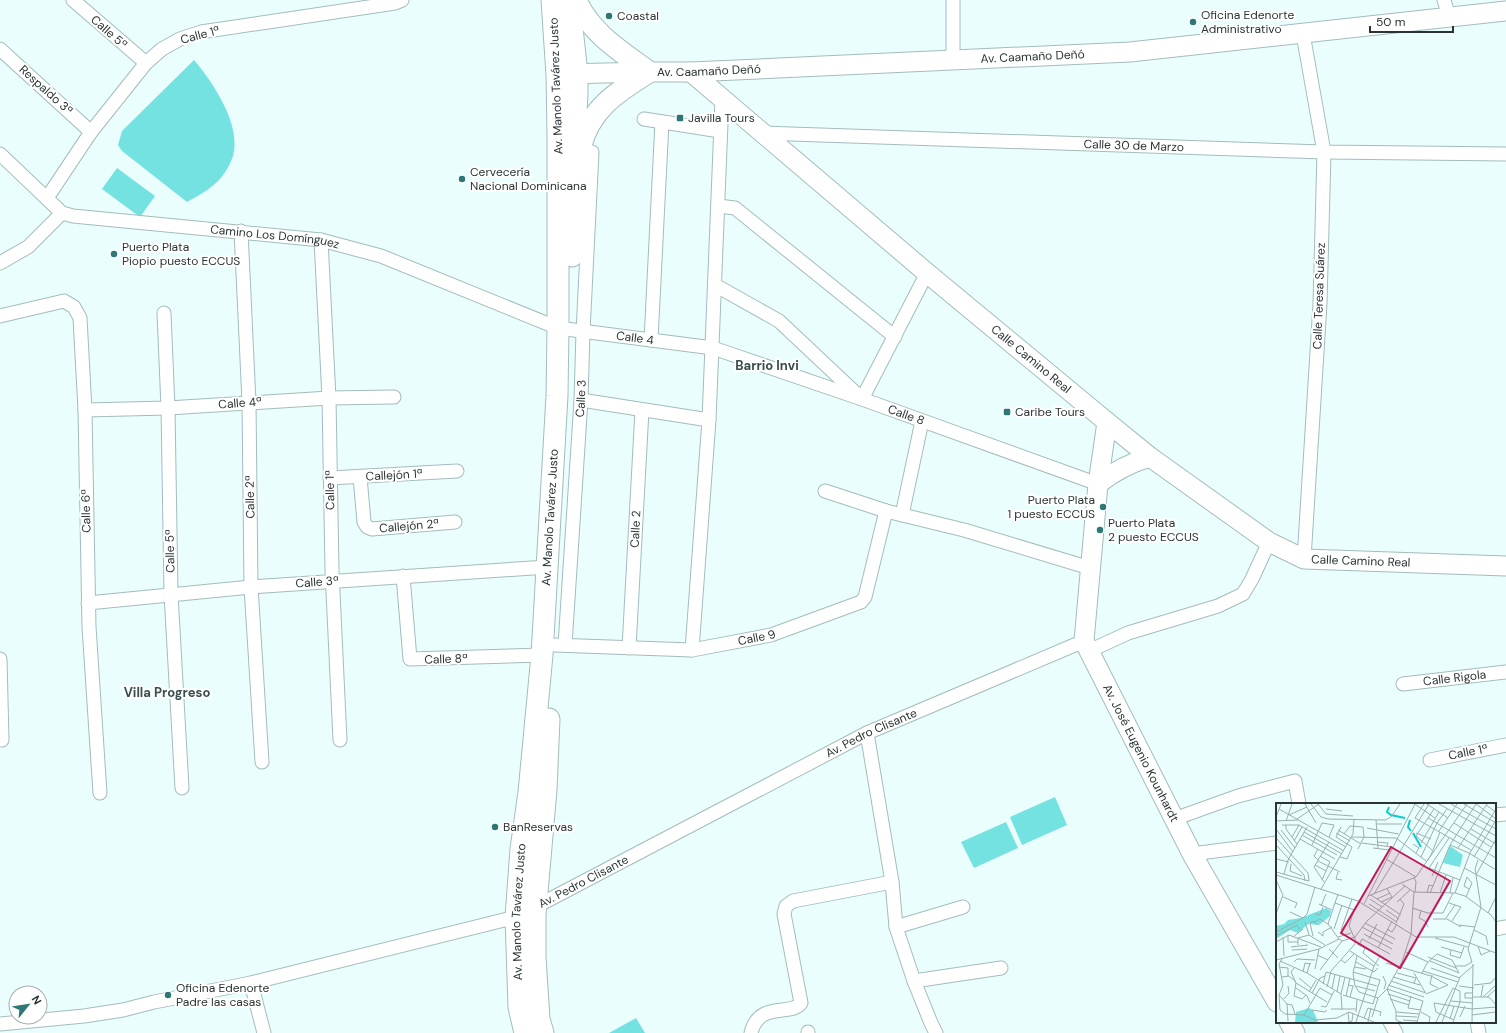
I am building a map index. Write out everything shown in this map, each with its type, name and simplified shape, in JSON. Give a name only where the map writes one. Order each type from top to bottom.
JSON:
[{"type":"main road","points":[[558,0],[546,27],[542,61],[548,99],[558,136]]},
{"type":"main road","name":"Av. Manolo Tavárez Justo","points":[[525,1033],[519,1007],[516,917],[521,849],[529,792],[554,648],[567,397],[576,167],[575,134],[558,0]]},
{"type":"main road","points":[[576,0],[580,10],[590,24],[610,44],[649,72],[619,91],[601,106],[586,128],[576,167]]},
{"type":"main road","name":"Av. Manolo Tavárez Justo","points":[[543,1033],[539,1019],[535,957],[535,908],[546,790],[552,656],[554,648],[547,567],[557,396],[570,330],[558,136],[567,74]]},
{"type":"street","name":"Calle 5ª","points":[[73,0],[146,63]]},
{"type":"street","name":"Calle 1ª","points":[[47,198],[91,132],[146,63],[162,49],[180,39],[201,32],[396,3],[402,0]]},
{"type":"street","points":[[953,0],[953,59]]},
{"type":"street","name":"Av. Caamaño Deñó","points":[[567,74],[691,72],[1130,52],[1303,34],[1447,9],[1506,11]]},
{"type":"street","name":"Calle Teresa Suárez","points":[[1303,34],[1324,152],[1320,304],[1304,559]]},
{"type":"street","name":"Respaldo 3ª","points":[[0,49],[91,132]]},
{"type":"street","name":"Calle Camino Real","points":[[691,72],[761,133],[1150,457],[1269,542],[1304,559],[1506,566]]},
{"type":"street","points":[[692,650],[713,348],[722,99]]},
{"type":"street","points":[[644,119],[720,131]]},
{"type":"street","points":[[651,340],[662,122]]},
{"type":"street","name":"Calle 30 de Marzo","points":[[761,133],[1324,152],[1506,154]]},
{"type":"street","name":"Calle 3","points":[[554,648],[582,400],[570,330],[592,152]]},
{"type":"street","name":"Camino Los Domínguez","points":[[0,154],[62,212],[73,216],[241,231],[321,240],[381,256],[570,330]]},
{"type":"street","points":[[718,206],[735,208],[895,337]]},
{"type":"street","points":[[0,263],[28,247],[62,212]]},
{"type":"street","name":"Calle 2ª","points":[[241,231],[249,402],[251,587],[262,762]]},
{"type":"street","name":"Calle 1ª","points":[[321,240],[329,398],[332,581],[340,740]]},
{"type":"street","points":[[715,285],[779,321],[862,399],[928,273]]},
{"type":"street","name":"Calle 6ª","points":[[0,316],[64,301],[74,307],[80,318],[85,410],[88,603],[100,792]]},
{"type":"street","name":"Calle 5ª","points":[[164,313],[168,408],[171,594],[182,788]]},
{"type":"street","name":"Calle 4","points":[[570,330],[713,348]]},
{"type":"street","name":"Calle 8","points":[[713,348],[862,399],[1098,484]]},
{"type":"street","name":"Calle 4ª","points":[[85,410],[168,408],[329,398],[394,397]]},
{"type":"street","points":[[582,400],[709,420]]},
{"type":"street","name":"Calle 2","points":[[629,648],[642,410]]},
{"type":"street","points":[[902,516],[922,421]]},
{"type":"street","points":[[1087,646],[1090,568],[1098,484],[1107,422]]},
{"type":"street","points":[[1098,484],[1111,473],[1122,467],[1132,462],[1150,457]]},
{"type":"street","name":"Callejón 1ª","points":[[330,478],[457,471]]},
{"type":"street","name":"Callejón 2ª","points":[[360,477],[364,522],[367,527],[372,529],[455,522]]},
{"type":"street","points":[[825,491],[902,516],[964,530],[1090,568]]},
{"type":"street","name":"Calle 9","points":[[554,648],[692,650],[771,635],[860,602],[865,597],[886,511]]},
{"type":"street","name":"Av. Pedro Clisante","points":[[0,1024],[84,1016],[123,1010],[154,1002],[250,983],[516,917],[867,733],[1087,646],[1218,606],[1243,594],[1252,579],[1269,542]]},
{"type":"street","name":"Calle 3ª","points":[[88,603],[251,587],[547,567]]},
{"type":"street","name":"Calle 8ª","points":[[403,576],[410,659],[554,648]]},
{"type":"street","name":"Av. José Eugenio Kounhardt","points":[[1087,646],[1192,854],[1275,993]]},
{"type":"street","points":[[0,659],[2,740]]},
{"type":"street","name":"Calle Rigola","points":[[1403,684],[1506,672]]},
{"type":"street","points":[[867,733],[892,882],[896,927],[914,981],[936,1033]]},
{"type":"street","name":"Calle 1ª","points":[[1430,760],[1506,745]]},
{"type":"street","points":[[1174,819],[1238,796],[1295,780],[1299,803]]},
{"type":"street","points":[[1496,815],[1506,814]]},
{"type":"street","points":[[1192,854],[1276,843]]},
{"type":"street","points":[[751,1033],[752,1026],[767,1012],[797,1007],[801,1003],[784,914],[786,906],[793,901],[892,882]]},
{"type":"street","points":[[896,927],[963,907]]},
{"type":"street","points":[[1496,929],[1506,927]]},
{"type":"street","points":[[914,981],[1000,968]]},
{"type":"street","points":[[250,983],[264,1033]]},
{"type":"street","points":[[1290,1023],[1295,1033]]},
{"type":"street","points":[[1391,1023],[1396,1033]]},
{"type":"street","points":[[1477,1023],[1479,1033]]},
{"type":"shaded area","points":[[194,60],[202,69],[224,105],[230,118],[235,144],[231,161],[220,179],[187,202],[122,151],[118,145],[122,131]]},
{"type":"shaded area","points":[[117,168],[155,196],[140,217],[102,189]]},
{"type":"shaded area","points":[[1055,797],[1067,825],[1022,845],[1010,817]]},
{"type":"shaded area","points":[[1006,822],[1018,848],[974,868],[961,842]]},
{"type":"shaded area","points":[[636,1018],[645,1033],[609,1033]]},
{"type":"place","name":"Coastal","points":[[609,16]]},
{"type":"place","name":"Oficina Edenorte Administrativo","points":[[1193,22]]},
{"type":"place","name":"Javilla Tours","points":[[680,118]]},
{"type":"place","name":"Cervecería Nacional Dominicana","points":[[462,179]]},
{"type":"place","name":"Puerto Plata Piopio puesto ECCUS","points":[[114,254]]},
{"type":"place","name":"Caribe Tours","points":[[1007,412]]},
{"type":"place","name":"Puerto Plata 1 puesto ECCUS","points":[[1103,507]]},
{"type":"place","name":"Puerto Plata 2 puesto ECCUS","points":[[1100,530]]},
{"type":"place","name":"BanReservas","points":[[495,827]]},
{"type":"place","name":"Oficina Edenorte Padre las casas","points":[[168,995]]},
{"type":"district","name":"Barrio Invi","points":[[767,365]]},
{"type":"district","name":"Villa Progreso","points":[[167,692]]}]
